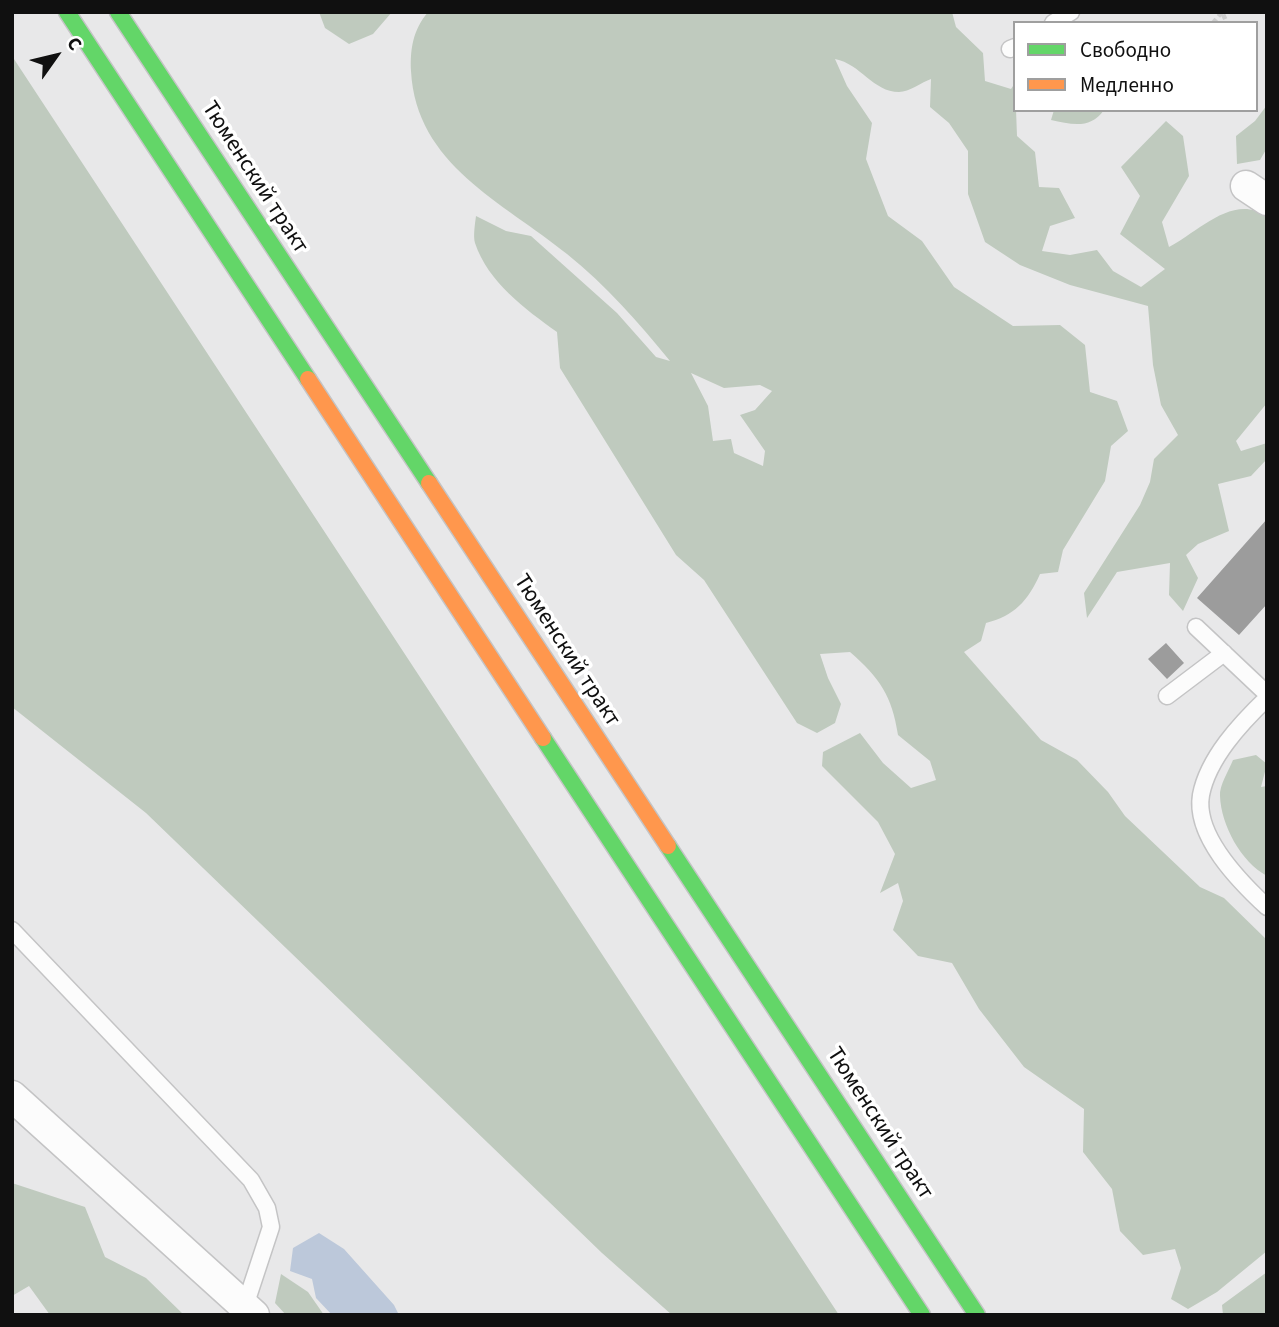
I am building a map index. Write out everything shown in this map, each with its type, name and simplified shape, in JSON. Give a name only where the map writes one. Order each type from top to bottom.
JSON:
[{"type":"main road","points":[[67,12],[922,1315]]},
{"type":"main road","name":"Тюменский тракт","points":[[118,12],[977,1315]]},
{"type":"street","points":[[12,1096],[249,1311]]},
{"type":"lane","points":[[1196,626],[1267,696],[1246,718],[1215,761],[1201,796],[1206,830],[1235,877],[1267,907]]},
{"type":"lane","points":[[1167,696],[1224,653]]},
{"type":"lane","points":[[12,930],[251,1180],[267,1208],[271,1227],[249,1311]]},
{"type":"path","points":[[1215,21],[1222,12],[1226,21]]},
{"type":"shaded area","points":[[319,12],[392,12],[373,34],[349,44],[325,28]]},
{"type":"shaded area","points":[[428,12],[952,12],[956,27],[983,53],[985,81],[1011,89],[1013,86],[1017,136],[1035,152],[1039,187],[1059,188],[1075,218],[1050,226],[1042,251],[1070,255],[1097,250],[1113,271],[1141,287],[1165,269],[1120,234],[1140,196],[1121,167],[1166,121],[1183,136],[1189,176],[1162,222],[1169,247],[1216,217],[1229,212],[1242,209],[1267,217],[1267,403],[1236,441],[1241,451],[1267,443],[1267,459],[1251,476],[1218,484],[1229,531],[1198,544],[1186,555],[1198,578],[1183,611],[1169,595],[1170,563],[1117,572],[1087,618],[1084,593],[1140,505],[1150,482],[1154,459],[1178,435],[1161,405],[1153,365],[1148,306],[1070,285],[1020,265],[985,242],[968,194],[968,151],[949,123],[930,107],[931,79],[903,92],[890,91],[874,83],[852,66],[835,59],[847,86],[872,123],[866,159],[888,216],[922,241],[954,287],[1013,326],[1060,325],[1085,345],[1090,392],[1117,401],[1128,431],[1111,446],[1105,481],[1063,550],[1058,572],[1040,574],[1025,600],[1012,612],[986,623],[981,641],[964,652],[1041,740],[1077,760],[1108,792],[1125,816],[1200,887],[1224,898],[1267,940],[1267,1251],[1217,1292],[1188,1309],[1171,1299],[1181,1268],[1175,1249],[1143,1255],[1120,1231],[1112,1189],[1083,1152],[1084,1109],[1024,1067],[979,1009],[952,963],[918,956],[893,930],[903,901],[898,883],[880,893],[895,854],[878,822],[822,766],[823,752],[860,733],[883,763],[911,788],[936,780],[930,761],[898,735],[892,709],[883,689],[869,670],[850,652],[820,654],[841,704],[835,723],[817,733],[797,723],[704,580],[676,555],[560,368],[557,332],[509,294],[481,257],[474,240],[476,216],[506,231],[531,236],[617,313],[656,357],[670,361],[609,292],[567,254],[467,178],[428,132],[417,104],[411,71],[411,55],[419,26]],"holes":[[[691,373],[724,388],[760,385],[772,391],[755,410],[740,415],[765,451],[763,466],[734,453],[731,439],[713,441],[708,406]]]},
{"type":"shaded area","points":[[12,56],[839,1315],[672,1315],[602,1253],[146,813],[12,707]]},
{"type":"shaded area","points":[[1267,105],[1267,148],[1260,160],[1237,164],[1236,136],[1255,121]]},
{"type":"shaded area","points":[[1053,112],[1102,112],[1093,121],[1080,124],[1051,120]]},
{"type":"shaded area","points":[[1256,755],[1267,764],[1261,787],[1267,786],[1267,876],[1249,862],[1234,842],[1224,819],[1220,796],[1233,760]]},
{"type":"shaded area","points":[[12,1183],[85,1207],[105,1257],[146,1278],[184,1315],[50,1315],[29,1286],[12,1296]]},
{"type":"shaded area","points":[[1267,1272],[1267,1315],[1223,1315],[1222,1305]]},
{"type":"shaded area","points":[[281,1274],[308,1292],[324,1315],[286,1315],[275,1303]]},
{"type":"water","points":[[319,1233],[344,1249],[394,1305],[399,1315],[332,1315],[316,1298],[312,1279],[290,1271],[293,1248]]},
{"type":"building","points":[[1267,519],[1267,604],[1239,635],[1197,598]]},
{"type":"building","points":[[1166,643],[1184,663],[1167,679],[1148,659]]},
{"type":"traffic: fast","points":[[67,12],[308,379]]},
{"type":"traffic: fast","points":[[118,12],[429,483]]},
{"type":"traffic: fast","points":[[543,738],[922,1315]]},
{"type":"traffic: fast","points":[[668,846],[977,1315]]},
{"type":"traffic: slow","points":[[308,379],[543,738]]},
{"type":"traffic: slow","points":[[429,483],[668,846]]}]
